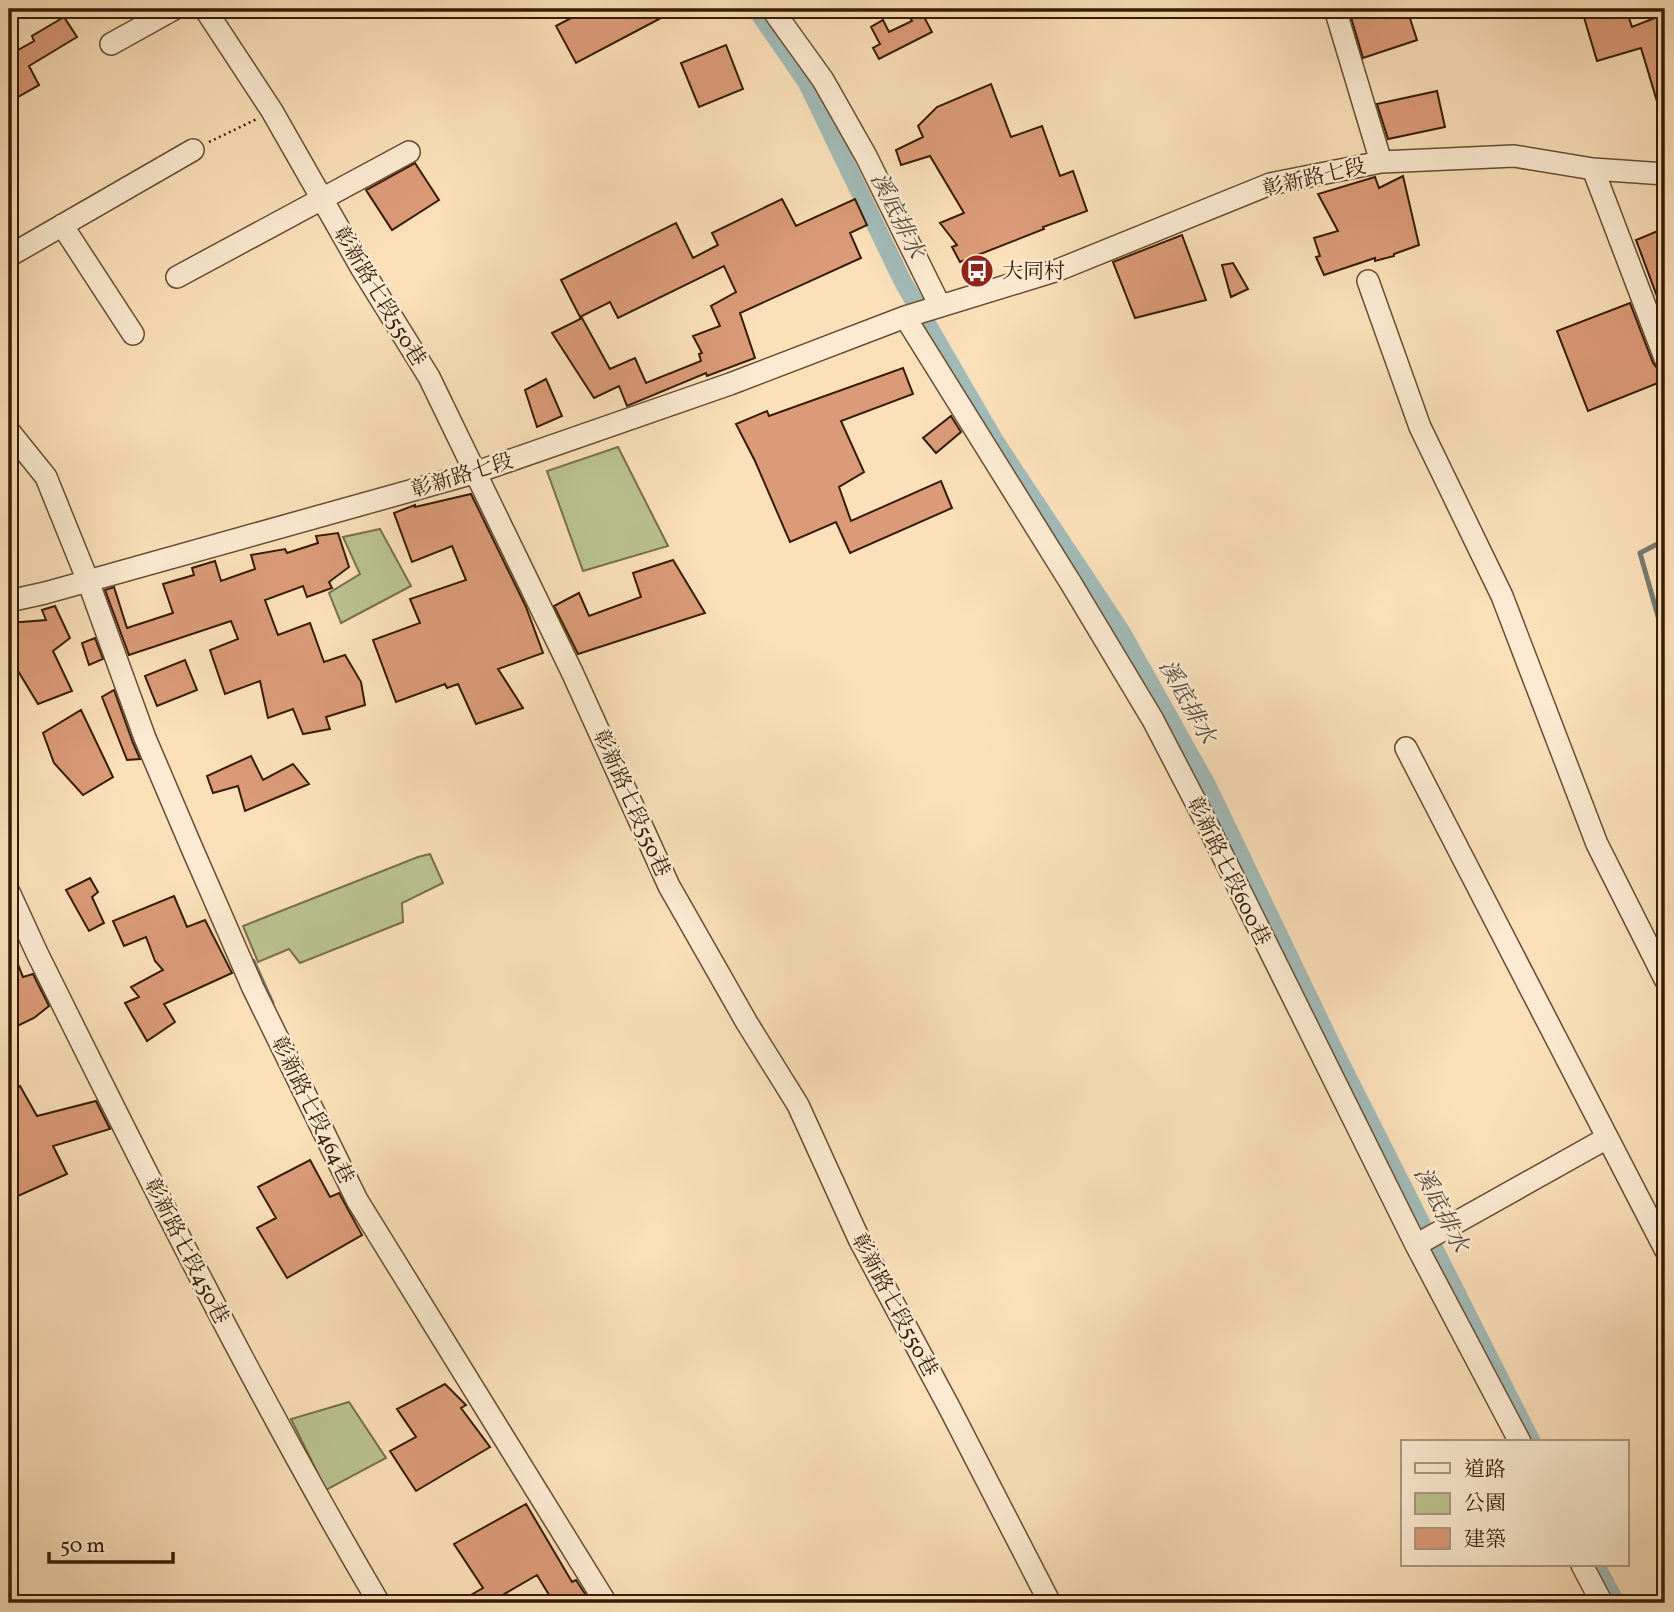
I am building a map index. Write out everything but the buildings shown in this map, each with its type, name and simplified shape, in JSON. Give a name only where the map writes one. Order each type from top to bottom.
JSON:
[{"type":"street","points":[[111,44],[174,9]]},
{"type":"street","name":"彰新路七段550巷","points":[[205,9],[272,111],[320,197],[429,377],[572,673],[670,886],[747,1023],[798,1105],[859,1239],[1050,1603]]},
{"type":"street","points":[[772,9],[823,80],[866,156],[940,306]]},
{"type":"street","points":[[1335,9],[1381,162]]},
{"type":"street","points":[[9,256],[193,150]]},
{"type":"street","points":[[177,277],[320,197],[409,152]]},
{"type":"street","name":"彰新路七段","points":[[9,601],[474,473],[730,384],[905,317],[1058,270],[1270,184],[1381,162],[1514,156],[1593,169],[1665,174]]},
{"type":"street","points":[[1593,169],[1665,358]]},
{"type":"street","points":[[62,225],[133,334]]},
{"type":"street","points":[[1368,281],[1420,427],[1502,596],[1597,844],[1665,979]]},
{"type":"street","name":"彰新路七段600巷","points":[[905,317],[1153,720],[1416,1245],[1519,1440]]},
{"type":"street","name":"彰新路七段464巷","points":[[9,431],[46,477],[88,581],[145,738],[191,846],[253,988],[356,1200],[606,1603]]},
{"type":"street","points":[[1406,748],[1665,1248]]},
{"type":"street","name":"彰新路七段450巷","points":[[9,892],[49,978],[226,1328],[320,1504],[379,1603]]},
{"type":"street","points":[[1416,1245],[1607,1138]]},
{"type":"street","points":[[1583,1566],[1602,1603]]},
{"type":"path","points":[[193,150],[272,111]]},
{"type":"green space","points":[[618,447],[668,546],[583,571],[547,471]]},
{"type":"green space","points":[[380,529],[411,586],[341,623],[329,593],[360,574],[343,537]]},
{"type":"green space","points":[[430,854],[443,883],[402,903],[403,922],[300,963],[289,949],[258,962],[243,926]]},
{"type":"green space","points":[[349,1402],[386,1458],[326,1490],[291,1419]]},
{"type":"waterway","name":"溪底排水","points":[[756,9],[807,83],[903,282],[995,441],[1121,631],[1207,785],[1337,1056],[1531,1440]]},
{"type":"waterway","points":[[1665,540],[1640,553],[1665,641]]},
{"type":"waterway","points":[[253,961],[272,1003]]},
{"type":"waterway","name":"溪底排水","points":[[1597,1566],[1616,1603]]},
{"type":"place","name":"大同村","points":[[977,271]]}]
